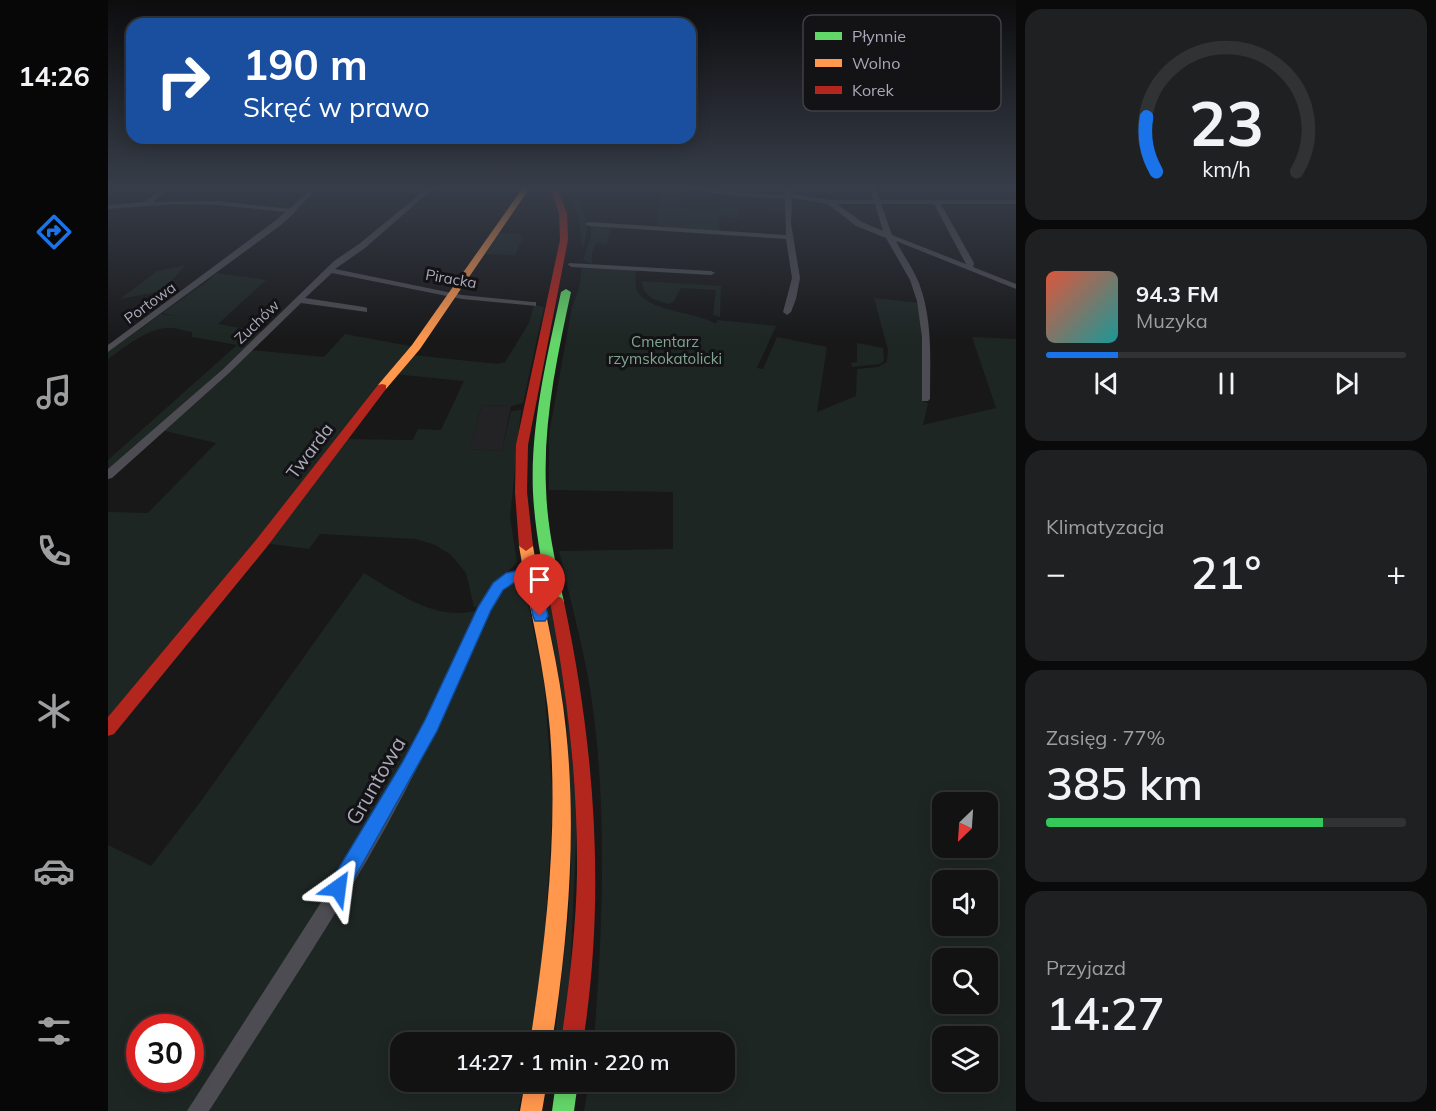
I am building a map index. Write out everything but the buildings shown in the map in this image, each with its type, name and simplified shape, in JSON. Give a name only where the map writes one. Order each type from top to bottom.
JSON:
[{"type":"main road","name":"Twarda","points":[[108,729],[261,544],[384,384],[416,347],[492,238]]},
{"type":"main road","points":[[543,1032],[555,952],[563,826],[558,727],[532,573],[521,489],[521,458],[528,407],[564,238]]},
{"type":"main road","points":[[573,1032],[583,962],[587,830],[580,724],[566,639],[543,533],[539,502],[538,458],[545,400],[576,238]]},
{"type":"main road","points":[[531,1111],[534,1092]]},
{"type":"main road","points":[[563,1111],[566,1092]]},
{"type":"street","name":"Portowa","points":[[108,350],[259,238]]},
{"type":"street","name":"Zuchów","points":[[108,475],[226,370],[330,270],[367,238]]},
{"type":"street","points":[[787,312],[795,291],[796,274],[796,259],[790,238]]},
{"type":"street","points":[[890,238],[1016,287]]},
{"type":"street","points":[[890,238],[914,280],[921,301],[926,336],[925,399]]},
{"type":"street","points":[[956,238],[970,262],[968,268]]},
{"type":"street","points":[[572,265],[711,273]]},
{"type":"street","name":"Piracka","points":[[330,270],[454,294],[533,304]]},
{"type":"street","points":[[300,300],[364,310]]},
{"type":"street","name":"Gruntowa","points":[[197,1111],[327,906],[397,788],[431,726],[494,592],[506,579],[532,573]]},
{"type":"shaded area","points":[[482,405],[511,406],[502,451],[470,449]]},
{"type":"green space","points":[[495,238],[522,238],[515,255],[485,254]]},
{"type":"green space","points":[[581,238],[586,238],[585,240],[582,250]]},
{"type":"green space","points":[[591,238],[609,238],[607,244],[596,243],[592,253],[592,264],[583,260]]},
{"type":"green space","points":[[186,265],[162,291],[120,299],[157,271]]},
{"type":"green space","name":"Cmentarz rzymskokatolicki","points":[[582,268],[634,270],[636,271],[636,286],[640,294],[647,301],[658,306],[714,323],[717,323],[717,320],[776,326],[757,368],[763,369],[777,337],[827,347],[817,412],[856,396],[857,369],[878,367],[887,362],[888,350],[874,298],[920,303],[923,340],[922,401],[928,403],[923,425],[996,408],[972,337],[1016,339],[1016,1111],[584,1111],[587,1092],[735,1092],[735,1032],[595,1032],[602,883],[599,765],[589,681],[559,551],[673,549],[673,492],[549,490],[549,434],[572,307],[579,288]]},
{"type":"green space","points":[[216,273],[266,280],[218,324],[263,332],[108,473],[108,460],[237,345],[192,337],[192,332],[171,328],[152,331],[128,344],[108,359],[108,352],[161,314],[180,317],[162,313]]},
{"type":"green space","points":[[642,281],[721,286],[720,317],[713,315],[716,290],[681,288],[674,301],[669,304],[647,294]]},
{"type":"green space","points":[[534,305],[544,307],[523,403],[511,406],[482,405],[470,449],[502,451],[511,411],[521,410],[510,517],[517,562],[488,592],[489,596],[483,606],[474,607],[466,573],[451,555],[435,545],[416,539],[320,534],[309,549],[264,543],[343,439],[413,440],[418,429],[441,430],[464,381],[394,374],[412,355],[498,364],[505,362],[529,323]]},
{"type":"green space","points":[[345,334],[415,347],[108,726],[108,512],[148,513],[216,443],[161,430],[251,350],[324,357]]},
{"type":"green space","points":[[857,343],[883,348],[884,361],[880,364],[852,367],[851,363],[857,362]]},
{"type":"green space","points":[[364,573],[416,603],[445,612],[474,611],[478,614],[404,769],[204,1092],[204,1014],[126,1014],[126,1092],[204,1092],[192,1111],[108,1111],[108,845],[151,866],[201,801]]},
{"type":"green space","points":[[517,585],[522,587],[526,593],[544,683],[553,802],[545,935],[532,1032],[390,1032],[390,1092],[523,1092],[518,1111],[211,1111],[205,1106],[350,877],[487,609],[505,586]]},
{"type":"green space","points":[[549,594],[566,679],[577,820],[570,975],[563,1032],[555,1032],[568,921],[571,870],[567,722],[544,595]]},
{"type":"traffic: fast","points":[[557,602],[542,523],[539,475],[541,429],[566,292]]},
{"type":"traffic: fast","points":[[563,1111],[566,1092]]},
{"type":"traffic: slow","points":[[382,387],[416,347],[491,238]]},
{"type":"traffic: slow","points":[[526,546],[552,683],[561,768],[559,886],[542,1032]]},
{"type":"traffic: slow","points":[[531,1111],[534,1092]]},
{"type":"traffic: jam","points":[[526,546],[521,492],[522,445],[564,238]]},
{"type":"traffic: jam","points":[[108,729],[261,544],[382,387]]},
{"type":"traffic: jam","points":[[557,602],[577,712],[586,821],[587,876],[584,930],[573,1032]]},
{"type":"route","points":[[338,888],[431,726],[485,607],[498,586],[511,577],[532,573],[540,616]]}]
